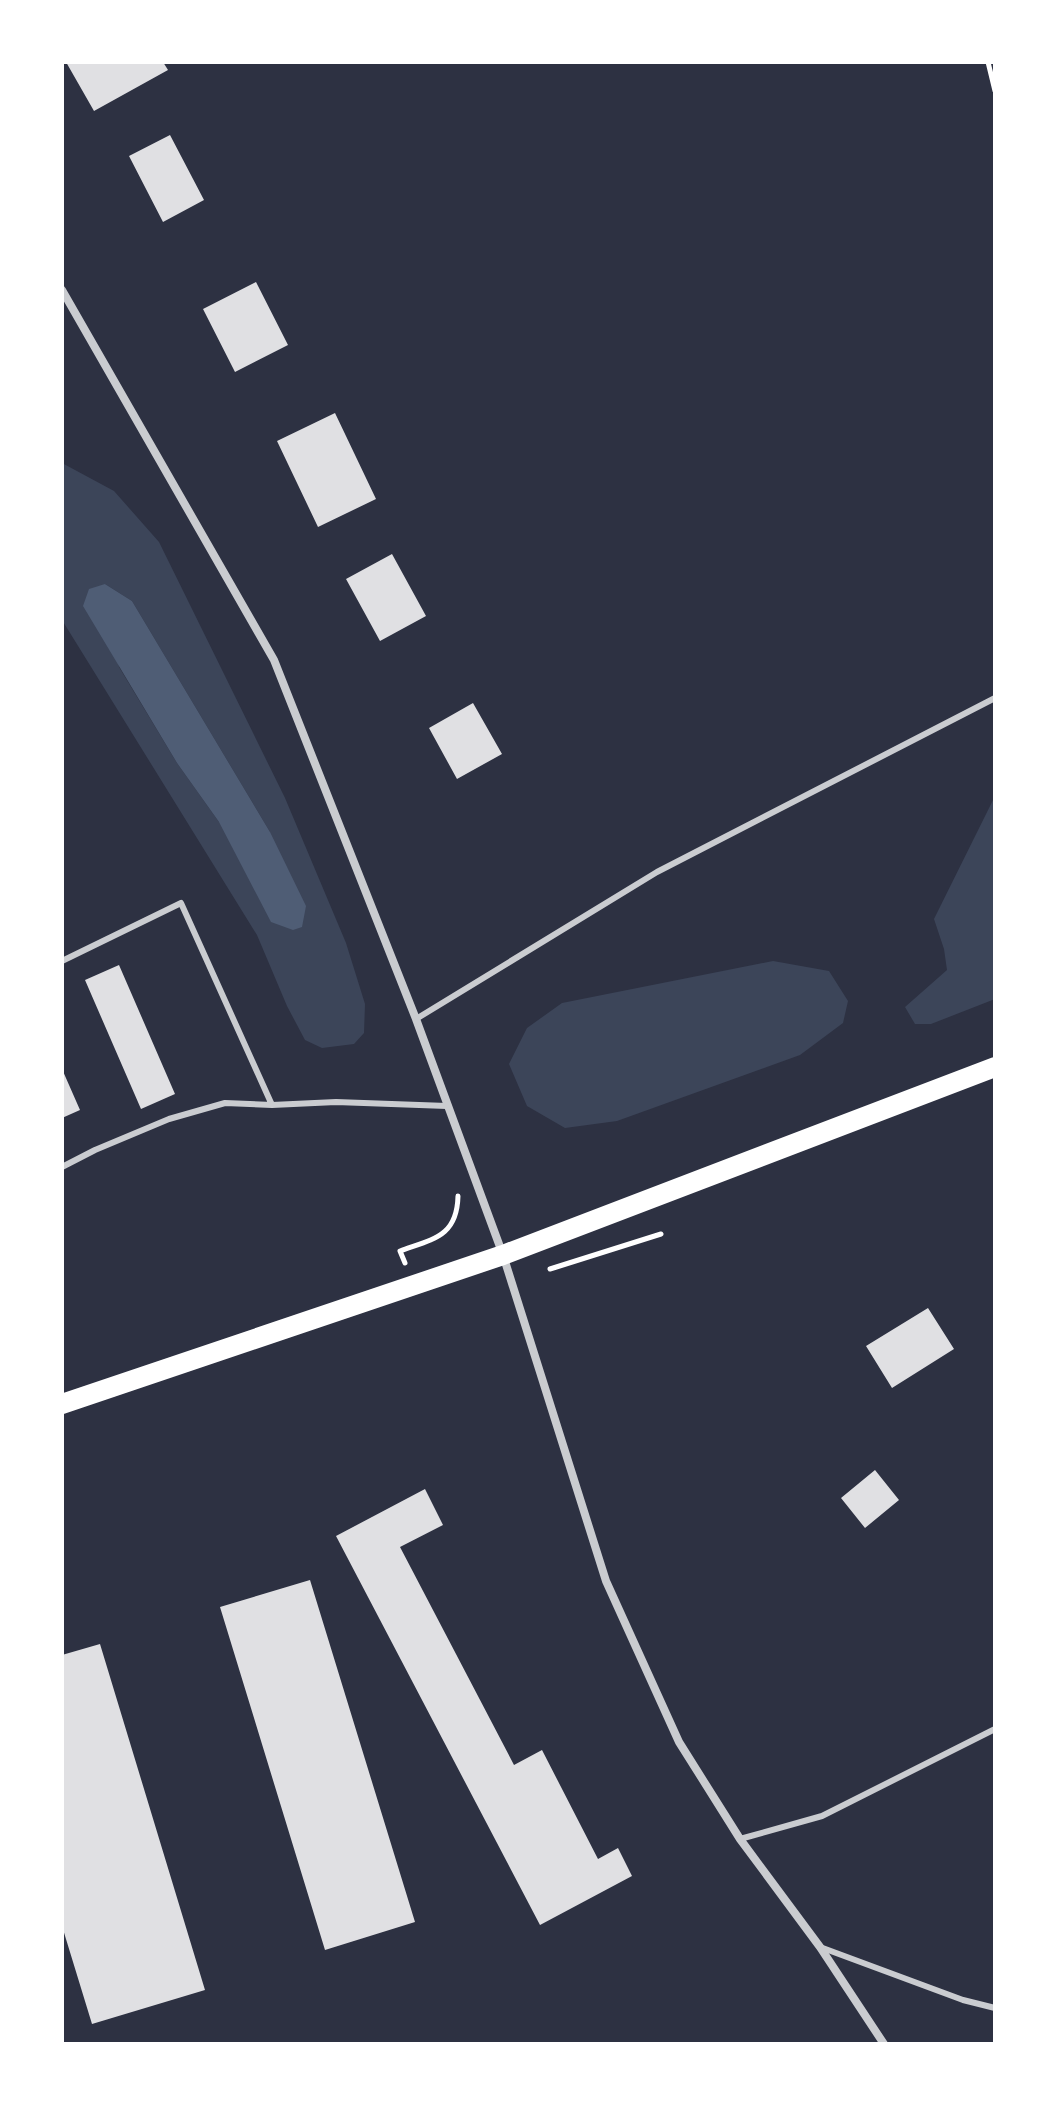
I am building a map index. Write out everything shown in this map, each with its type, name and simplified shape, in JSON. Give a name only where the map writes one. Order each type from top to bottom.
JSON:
[{"type":"main road","points":[[62,1404],[503,1255],[995,1067]]},
{"type":"street","points":[[62,290],[274,660],[416,1019],[503,1255],[606,1581],[679,1742],[740,1839],[820,1947],[884,2044]]},
{"type":"lane","points":[[416,1019],[657,872],[995,698]]},
{"type":"lane","points":[[62,961],[181,903],[272,1105]]},
{"type":"lane","points":[[62,1167],[169,1119],[225,1103],[272,1105],[336,1102],[447,1106]]},
{"type":"lane","points":[[740,1839],[822,1816],[995,1729]]},
{"type":"lane","points":[[820,1947],[963,2000],[995,2008]]},
{"type":"path","points":[[988,62],[995,91]]},
{"type":"path","points":[[415,1286],[400,1251],[444,1235],[458,1213],[458,1186]]},
{"type":"path","points":[[511,1281],[661,1234]]},
{"type":"shaded area","points":[[62,463],[114,491],[159,542],[285,798],[346,943],[365,1004],[364,1033],[354,1044],[322,1048],[305,1040],[257,935],[62,620]],"holes":[[[105,584],[132,601],[270,832],[219,822],[177,763],[119,667]]]},
{"type":"shaded area","points":[[105,584],[132,601],[270,832],[306,906],[302,927],[293,930],[271,922],[219,822],[177,763],[83,606],[89,589]]},
{"type":"shaded area","points":[[995,796],[995,999],[931,1024],[915,1024],[905,1007],[947,970],[934,919]]},
{"type":"shaded area","points":[[773,961],[829,971],[848,1001],[843,1023],[800,1055],[617,1121],[565,1128],[527,1106],[509,1064],[527,1028],[562,1003]]},
{"type":"building","points":[[66,62],[163,62],[168,70],[94,111]]},
{"type":"building","points":[[170,135],[204,200],[163,222],[129,156]]},
{"type":"building","points":[[256,282],[288,345],[235,372],[203,309]]},
{"type":"building","points":[[335,413],[376,499],[318,527],[277,441]]},
{"type":"building","points":[[392,554],[426,616],[380,641],[346,579]]},
{"type":"building","points":[[473,703],[502,754],[457,779],[429,728]]},
{"type":"building","points":[[119,965],[175,1094],[141,1109],[85,980]]},
{"type":"building","points":[[62,1069],[80,1110],[62,1118]]},
{"type":"building","points":[[928,1308],[954,1349],[892,1388],[866,1346]]},
{"type":"building","points":[[875,1470],[899,1500],[865,1528],[841,1498]]},
{"type":"building","points":[[425,1489],[443,1525],[400,1547],[514,1765],[542,1750],[598,1859],[618,1848],[632,1876],[540,1925],[336,1536]]},
{"type":"building","points":[[310,1580],[415,1922],[325,1950],[220,1607]]},
{"type":"building","points":[[100,1644],[205,1990],[92,2024],[62,1926],[62,1655]]}]
